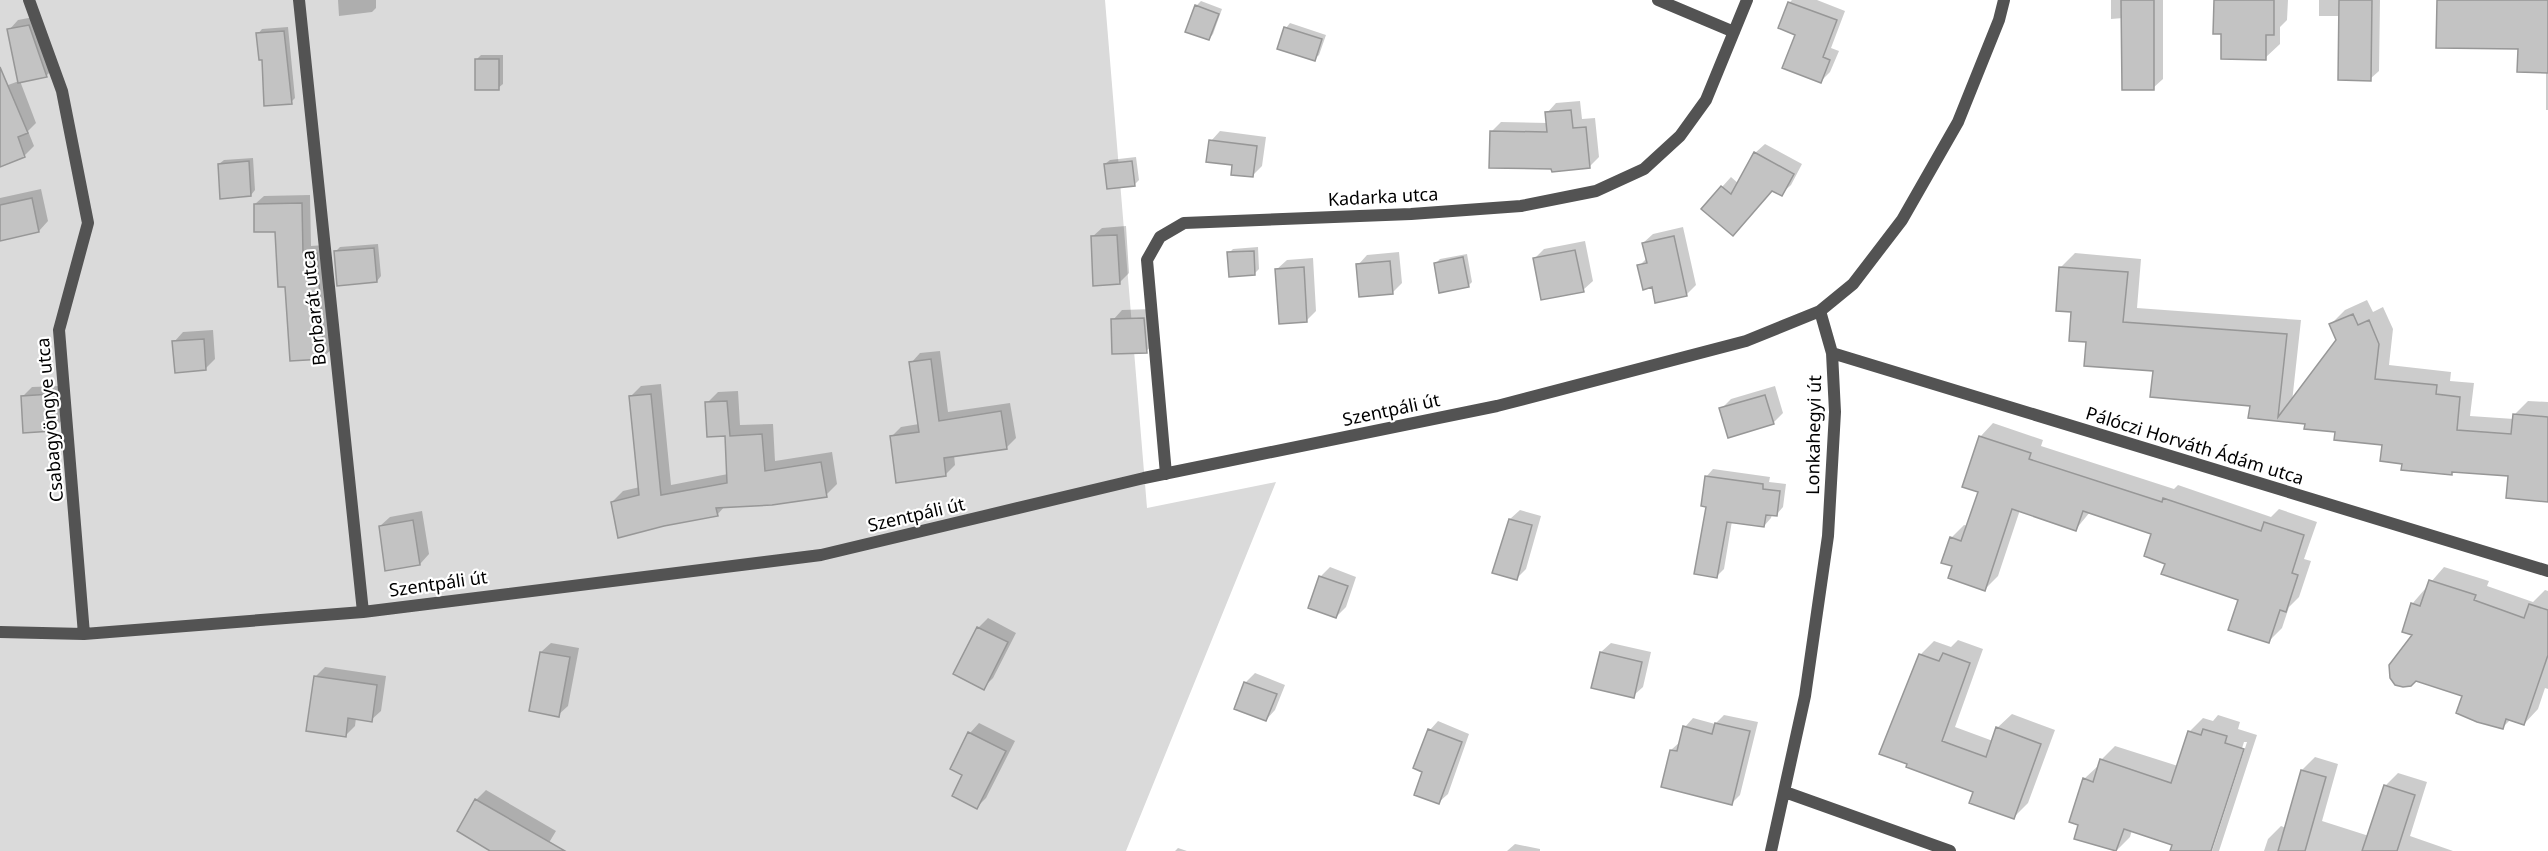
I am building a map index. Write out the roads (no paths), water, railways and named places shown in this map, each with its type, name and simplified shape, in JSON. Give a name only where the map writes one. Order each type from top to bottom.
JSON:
[{"type":"street","name":"Csabagyöngye utca","points":[[29,0],[62,91],[88,223],[59,330],[84,634]]},
{"type":"street","name":"Borbarát utca","points":[[299,0],[363,612]]},
{"type":"street","points":[[1658,0],[1734,32]]},
{"type":"street","name":"Kadarka utca","points":[[1166,474],[1147,260],[1160,237],[1184,223],[1411,214],[1510,206],[1596,191],[1644,169],[1680,136],[1706,100],[1747,0]]},
{"type":"street","points":[[1820,311],[1853,284],[1902,220],[1958,122],[1999,20],[2004,0]]},
{"type":"street","name":"Szentpáli út","points":[[0,632],[84,634],[363,612],[821,555],[1166,474],[1485,408],[1591,383],[1746,341],[1820,311]]},
{"type":"street","name":"Lonkahegyi út","points":[[1771,851],[1805,696],[1828,536],[1835,412],[1832,353],[1820,311]]},
{"type":"street","name":"Pálóczi Horváth Ádám utca","points":[[1832,353],[2548,571]]},
{"type":"street","points":[[1785,792],[1950,851]]}]
